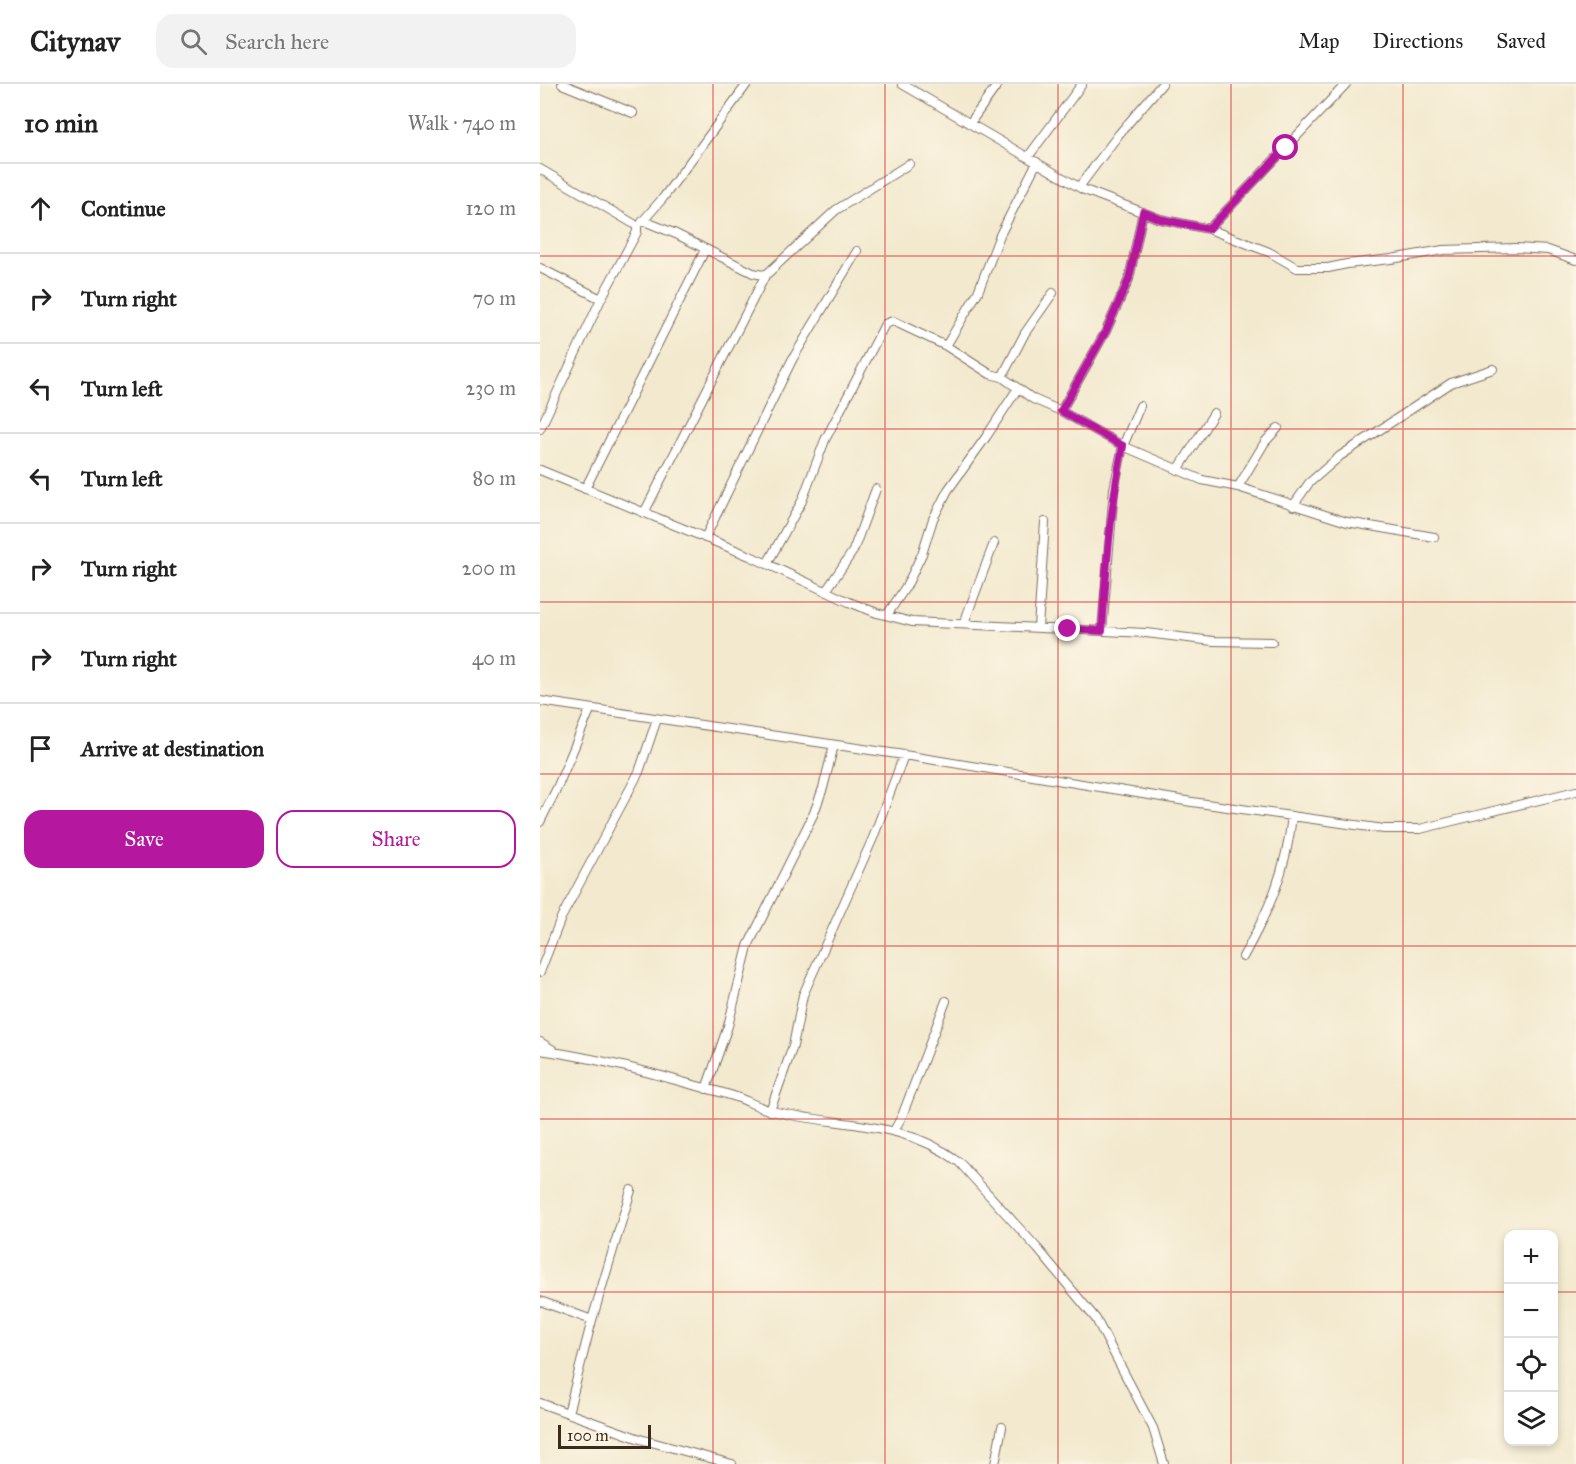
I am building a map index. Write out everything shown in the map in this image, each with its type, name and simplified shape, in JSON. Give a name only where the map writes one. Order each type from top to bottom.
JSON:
[{"type":"street","points":[[562,84],[633,113]]},
{"type":"street","points":[[540,429],[602,299],[637,232],[637,227],[663,198],[747,84]]},
{"type":"street","points":[[970,123],[998,84]]},
{"type":"street","points":[[1028,157],[1082,84]]},
{"type":"street","points":[[1079,187],[1119,134],[1162,84]]},
{"type":"street","points":[[1209,229],[1346,84]]},
{"type":"street","points":[[908,86],[1079,187],[1160,219],[1209,229],[1269,252],[1297,268],[1328,268],[1443,250],[1516,248],[1548,250],[1576,260]]},
{"type":"street","points":[[946,346],[978,292],[1000,235],[1037,162]]},
{"type":"street","points":[[644,513],[766,274],[836,210],[909,164]]},
{"type":"street","points":[[540,169],[637,227]]},
{"type":"street","points":[[1061,411],[1106,331],[1129,279],[1143,212]]},
{"type":"street","points":[[644,221],[676,234],[753,273],[766,274]]},
{"type":"street","points":[[585,489],[705,250]]},
{"type":"street","points":[[705,538],[792,360],[857,251]]},
{"type":"street","points":[[540,268],[602,299]]},
{"type":"street","points":[[1002,377],[1025,333],[1053,293]]},
{"type":"street","points":[[767,564],[802,501],[825,440],[885,324],[893,321],[946,346],[990,374],[1002,377],[1033,399],[1061,411],[1123,446],[1202,480],[1238,487],[1347,522],[1434,537]]},
{"type":"street","points":[[1293,506],[1309,483],[1340,456],[1450,383],[1493,369]]},
{"type":"street","points":[[887,615],[907,585],[933,519],[948,490],[1018,388]]},
{"type":"street","points":[[1102,631],[1109,525],[1114,489],[1123,446],[1140,406]]},
{"type":"street","points":[[1178,470],[1214,413]]},
{"type":"street","points":[[1238,487],[1265,442],[1278,428]]},
{"type":"street","points":[[540,470],[767,564],[849,602],[912,621],[1146,633],[1213,641],[1272,642]]},
{"type":"street","points":[[826,591],[853,551],[876,489]]},
{"type":"street","points":[[1038,628],[1045,522]]},
{"type":"street","points":[[964,623],[994,543]]},
{"type":"street","points":[[540,701],[904,755],[1192,802],[1384,829],[1420,829],[1576,791]]},
{"type":"street","points":[[540,822],[590,710]]},
{"type":"street","points":[[540,972],[561,918],[639,772],[657,718]]},
{"type":"street","points":[[706,1089],[728,1026],[748,946],[814,813],[834,745]]},
{"type":"street","points":[[770,1111],[793,1046],[803,995],[873,838],[904,755]]},
{"type":"street","points":[[1243,957],[1264,918],[1278,885],[1289,844],[1292,816]]},
{"type":"street","points":[[894,1131],[902,1116],[946,1001]]},
{"type":"street","points":[[540,1042],[557,1053]]},
{"type":"street","points":[[540,1050],[646,1071],[739,1098],[770,1111],[894,1131],[935,1146],[959,1162],[1096,1319],[1153,1428],[1164,1464]]},
{"type":"street","points":[[568,1413],[592,1320],[632,1190]]},
{"type":"street","points":[[541,1303],[592,1320]]},
{"type":"street","points":[[540,1403],[650,1442],[732,1464]]},
{"type":"street","points":[[995,1464],[1002,1427]]},
{"type":"route","points":[[1068,629],[1102,631],[1109,525],[1123,446],[1061,411],[1106,331],[1129,279],[1143,212],[1160,219],[1209,229],[1286,148]]}]
